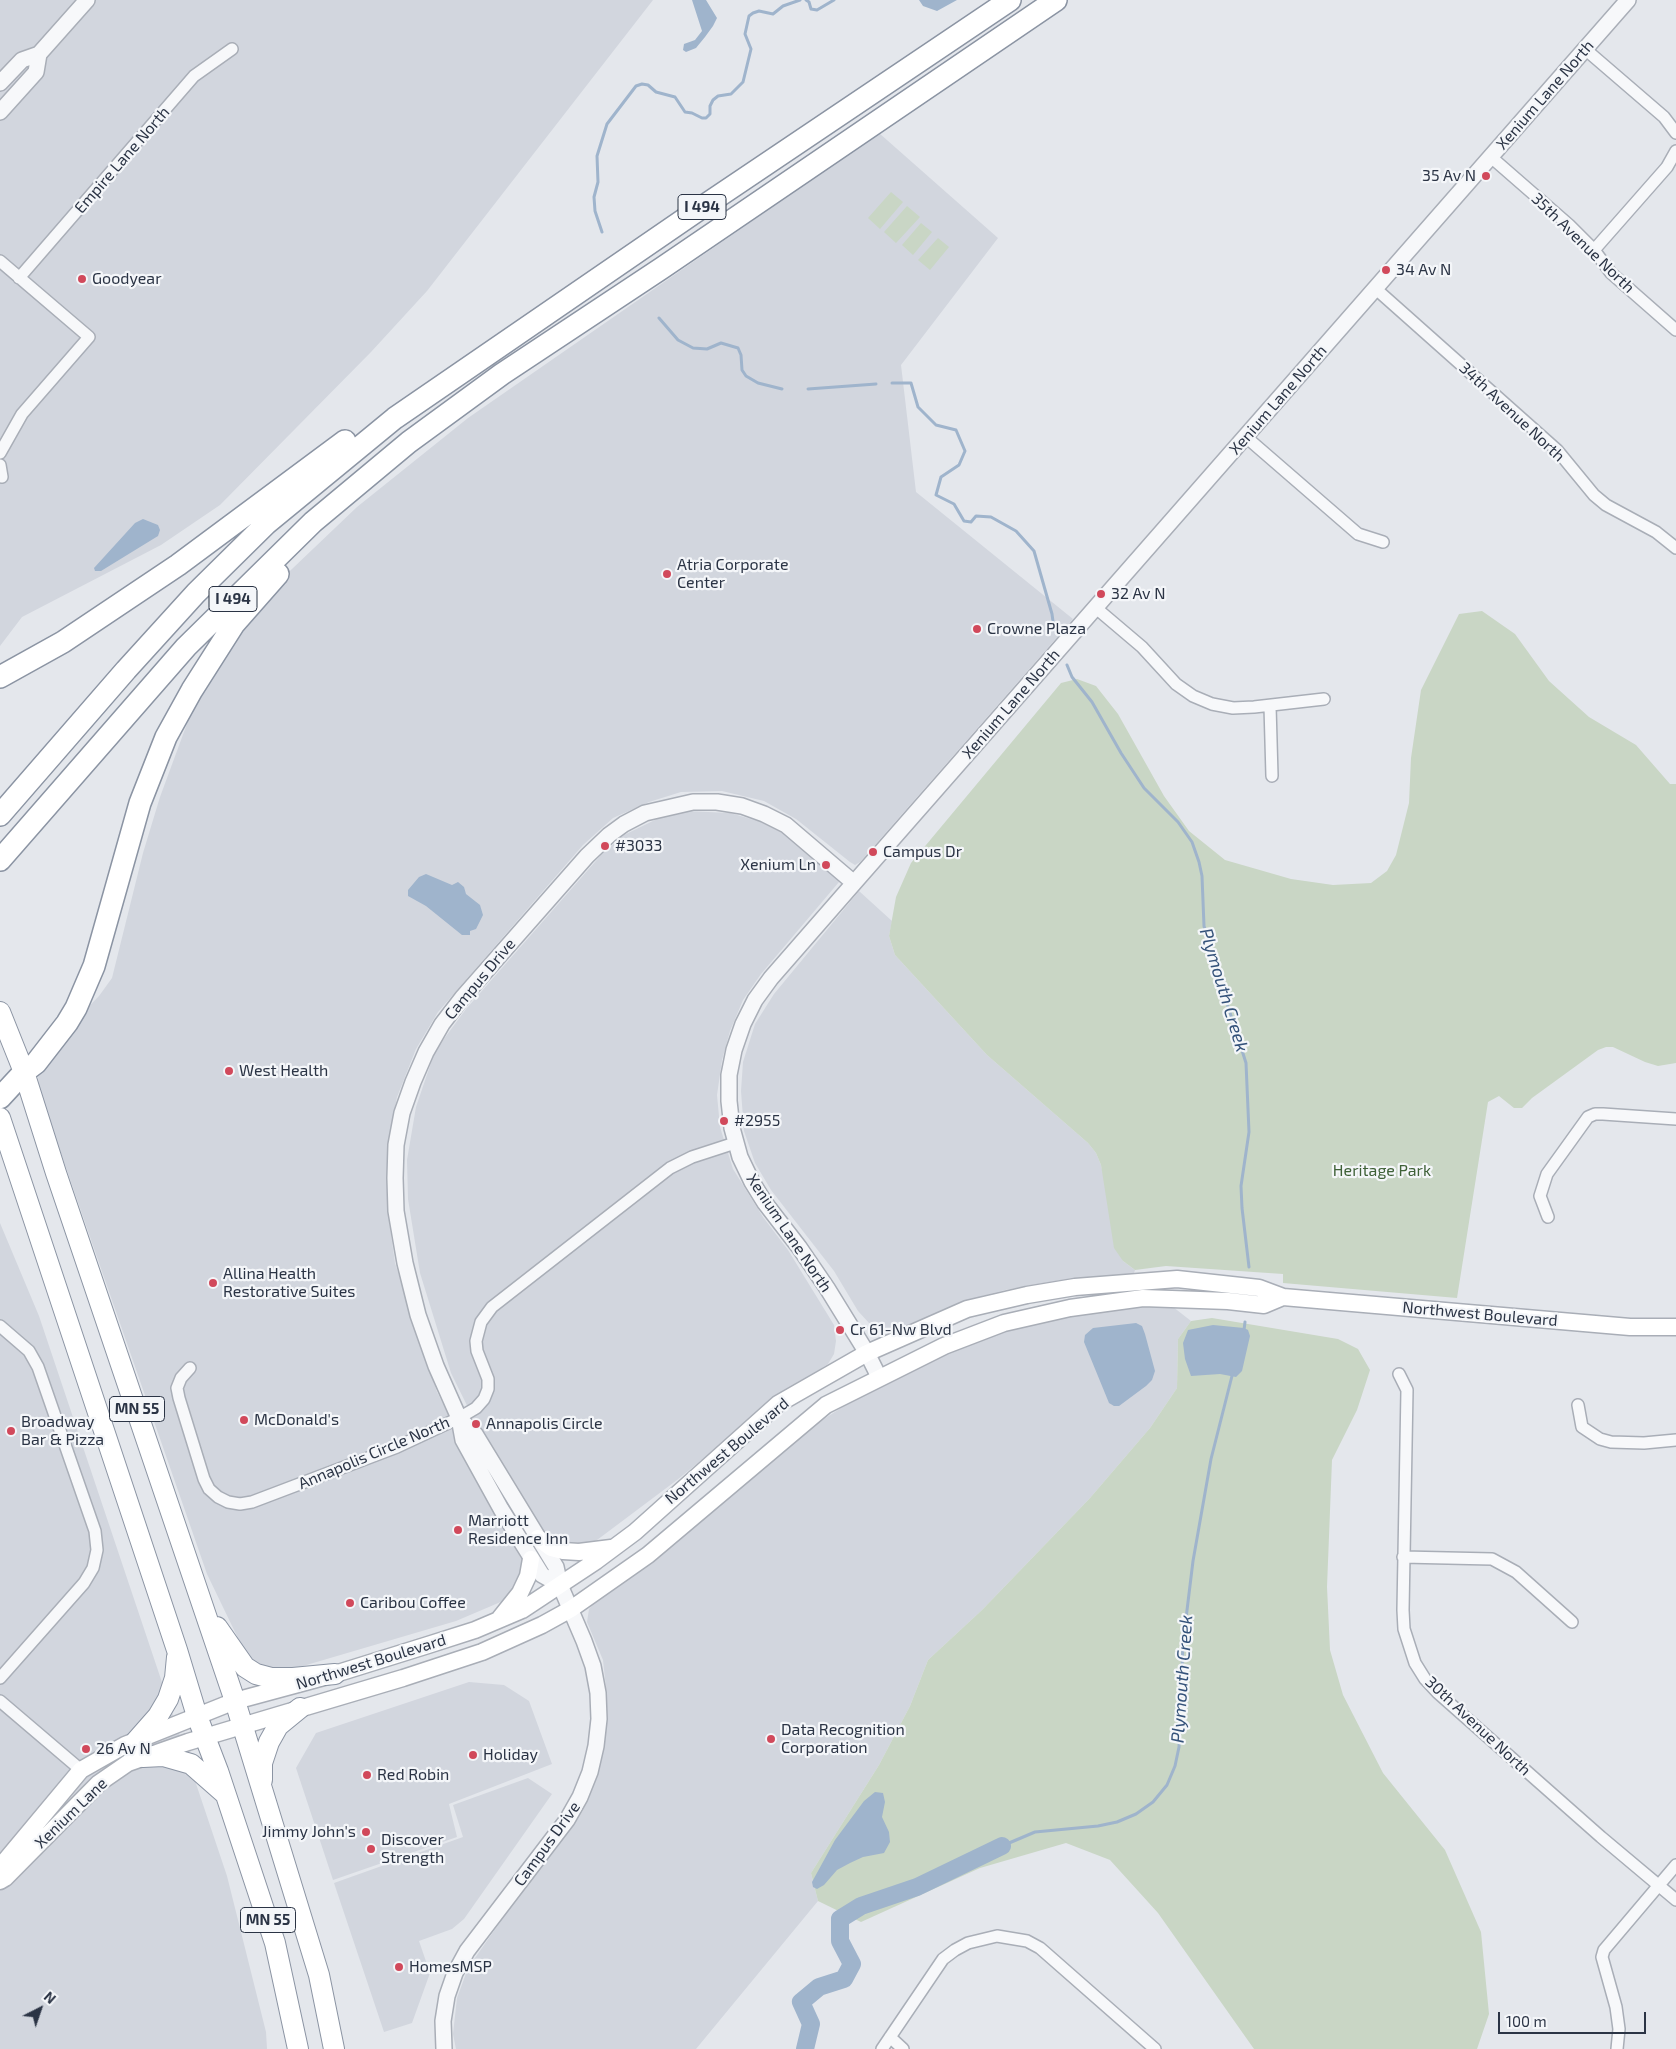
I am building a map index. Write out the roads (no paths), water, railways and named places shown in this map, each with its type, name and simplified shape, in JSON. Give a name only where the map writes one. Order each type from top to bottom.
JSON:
[{"type":"highway","name":"I 494","points":[[0,815],[126,670],[203,586],[266,524],[395,418],[698,210],[1010,0]]},
{"type":"highway","name":"I 494","points":[[0,860],[186,647],[313,522],[409,442],[502,374],[662,268],[1056,0]]},
{"type":"highway","points":[[0,1098],[24,1072],[36,1063],[67,1024],[76,1008],[94,966],[140,803],[166,737],[234,624],[260,592],[304,546],[502,374]]},
{"type":"highway","points":[[0,677],[63,642],[178,565],[357,433],[395,418]]},
{"type":"highway","name":"MN 55","points":[[0,1012],[24,1072],[56,1173],[235,1701],[319,1975],[334,2049]]},
{"type":"highway","name":"MN 55","points":[[0,1118],[177,1650],[197,1716],[226,1794],[278,1954],[298,2049]]},
{"type":"highway","points":[[203,1607],[245,1667],[256,1674],[271,1678],[286,1678],[334,1674]]},
{"type":"highway","points":[[177,1650],[174,1678],[168,1699],[140,1749],[191,1764],[226,1794]]},
{"type":"highway","points":[[262,1787],[262,1763],[269,1742],[278,1726],[300,1708]]},
{"type":"main road","name":"Northwest Boulevard","points":[[197,1716],[235,1701],[334,1674],[447,1639],[522,1610],[635,1532],[778,1404],[867,1353],[967,1309],[1027,1295],[1075,1287],[1177,1279],[1259,1288],[1284,1297],[1630,1327],[1676,1328]]},
{"type":"main road","name":"Northwest Boulevard","points":[[205,1737],[403,1678],[482,1652],[542,1625],[571,1609],[648,1555],[826,1405],[944,1346],[1004,1323],[1070,1308],[1143,1298],[1228,1300],[1264,1305],[1284,1297]]},
{"type":"main road","points":[[538,1538],[551,1548],[563,1551],[579,1552],[613,1548]]},
{"type":"main road","points":[[497,1620],[510,1608],[520,1592],[528,1576],[532,1559]]},
{"type":"main road","name":"Xenium Lane","points":[[0,1880],[5,1878],[99,1783],[128,1763],[140,1749],[197,1716]]},
{"type":"main road","name":"Xenium Lane","points":[[0,1866],[81,1770],[140,1749],[205,1737]]},
{"type":"street","points":[[0,83],[22,60],[39,54],[87,0]]},
{"type":"street","name":"Xenium Lane North","points":[[879,1377],[867,1353],[822,1281],[752,1182],[735,1143],[729,1101],[729,1075],[734,1050],[743,1024],[755,1000],[771,978],[1628,0]]},
{"type":"street","points":[[1586,48],[1664,117],[1676,134]]},
{"type":"street","name":"Empire Lane North","points":[[18,278],[194,76],[232,49]]},
{"type":"street","points":[[0,112],[36,72],[39,54]]},
{"type":"street","points":[[1594,250],[1667,167],[1676,151]]},
{"type":"street","name":"35th Avenue North","points":[[1491,157],[1569,225],[1594,250],[1611,273],[1676,330]]},
{"type":"street","points":[[0,262],[90,337],[22,414],[0,453]]},
{"type":"street","name":"34th Avenue North","points":[[1376,288],[1557,450],[1594,495],[1606,505],[1656,532],[1676,548]]},
{"type":"street","points":[[1246,437],[1358,534],[1383,542]]},
{"type":"street","points":[[1096,608],[1142,647],[1176,684],[1193,696],[1212,704],[1233,708],[1270,706],[1324,699]]},
{"type":"street","points":[[1270,706],[1272,776]]},
{"type":"street","name":"Campus Drive","points":[[560,1585],[542,1575],[499,1505],[463,1440],[459,1418],[436,1366],[418,1315],[405,1264],[396,1211],[395,1178],[396,1145],[402,1113],[412,1082],[442,1024],[462,998],[587,856],[616,830],[646,813],[693,802],[717,802],[742,806],[786,825],[854,883]]},
{"type":"street","points":[[1548,1217],[1540,1196],[1547,1174],[1588,1117],[1603,1114],[1676,1119]]},
{"type":"street","name":"Annapolis Circle North","points":[[190,1368],[181,1378],[177,1388],[204,1478],[209,1489],[218,1497],[228,1502],[240,1504],[346,1468],[397,1447],[459,1418],[476,1408],[484,1399],[488,1389],[488,1379],[477,1351],[476,1341],[480,1322],[492,1307],[670,1168],[692,1157],[735,1143]]},
{"type":"street","points":[[0,1326],[29,1351],[38,1367],[95,1531],[97,1550],[90,1575],[0,1678]]},
{"type":"street","name":"30th Avenue North","points":[[1398,1374],[1407,1390],[1403,1557],[1404,1628],[1415,1663],[1425,1679],[1676,1900]]},
{"type":"street","points":[[1578,1405],[1582,1427],[1600,1439],[1611,1442],[1676,1440]]},
{"type":"street","name":"Campus Drive","points":[[444,2049],[443,2032],[447,1996],[455,1973],[467,1951],[567,1820],[580,1797],[590,1772],[596,1746],[599,1719],[598,1693],[590,1658],[560,1585],[556,1567],[475,1434],[459,1418]]},
{"type":"street","points":[[1403,1557],[1478,1558],[1492,1560],[1516,1572],[1572,1622]]},
{"type":"street","points":[[0,1701],[81,1770]]},
{"type":"street","points":[[1617,2049],[1619,2029],[1616,2007],[1602,1957],[1604,1950],[1676,1866]]},
{"type":"street","points":[[882,2049],[943,1959],[968,1943],[997,1936],[1027,1941],[1052,1956],[1155,2049]]},
{"type":"street","points":[[890,2038],[903,2049]]},
{"type":"water","points":[[692,0],[706,0],[717,18],[696,48],[686,52],[683,50],[684,44],[695,40],[702,31]]},
{"type":"water","points":[[919,0],[957,0],[937,11],[923,6]]},
{"type":"water","points":[[143,519],[158,525],[160,530],[158,536],[101,571],[95,571],[94,568],[135,523]]},
{"type":"water","points":[[426,874],[452,885],[458,882],[464,887],[466,894],[480,905],[483,915],[476,929],[470,931],[470,935],[462,935],[426,906],[408,896],[408,890],[419,877]]},
{"type":"water","points":[[1136,1323],[1142,1326],[1155,1371],[1152,1380],[1146,1386],[1119,1406],[1114,1406],[1109,1403],[1084,1342],[1085,1335],[1093,1328]]},
{"type":"water","points":[[1213,1325],[1248,1330],[1250,1336],[1242,1371],[1236,1377],[1220,1374],[1191,1376],[1185,1359],[1183,1343],[1188,1330]]},
{"type":"water","points":[[875,1792],[883,1793],[885,1802],[882,1817],[889,1832],[890,1842],[884,1853],[863,1857],[850,1863],[837,1870],[824,1885],[817,1889],[813,1887],[812,1882],[835,1840],[864,1801]]},
{"type":"waterway","name":"Plymouth Creek","points":[[602,232],[595,211],[594,197],[598,182],[597,156],[607,124],[636,86],[648,85],[656,92],[675,97],[685,112],[706,118],[710,114],[710,106],[713,100],[718,96],[731,94],[743,82],[751,49],[745,34],[749,16],[759,11],[773,14],[783,6],[800,0]]},
{"type":"waterway","name":"Plymouth Creek","points":[[806,0],[809,2],[811,9],[817,10],[834,0]]},
{"type":"waterway","name":"Plymouth Creek","points":[[659,318],[678,340],[693,348],[707,349],[721,343],[738,348],[741,355],[742,370],[746,376],[758,383],[782,389]]},
{"type":"waterway","name":"Plymouth Creek","points":[[892,383],[911,383],[918,407],[936,425],[956,430],[965,451],[959,465],[941,477],[936,495],[954,504],[964,521],[971,522],[976,516],[991,517],[1016,531],[1034,551],[1052,614],[1054,629]]},
{"type":"waterway","name":"Plymouth Creek","points":[[808,389],[876,384]]},
{"type":"waterway","name":"Plymouth Creek","points":[[1067,665],[1072,677],[1092,702],[1121,753],[1144,788],[1178,822],[1192,842],[1199,862],[1202,876],[1204,926],[1246,1063],[1249,1132],[1241,1186],[1249,1267]]},
{"type":"waterway","name":"Plymouth Creek","points":[[1244,1330],[1245,1322]]},
{"type":"waterway","name":"Plymouth Creek","points":[[1002,1846],[1035,1832],[1098,1826],[1117,1822],[1136,1814],[1153,1802],[1167,1785],[1175,1766],[1179,1747],[1183,1643],[1193,1561],[1211,1459],[1233,1372]]},
{"type":"waterway","name":"Plymouth Creek","points":[[805,2049],[811,2024],[801,2002],[819,1987],[844,1979],[852,1964],[840,1941],[840,1919],[861,1906],[917,1887],[1002,1846]]},
{"type":"place","name":"35 Av N","points":[[1486,176]]},
{"type":"place","name":"34 Av N","points":[[1386,270]]},
{"type":"place","name":"Goodyear","points":[[82,279]]},
{"type":"place","name":"Atria Corporate Center","points":[[667,574]]},
{"type":"place","name":"32 Av N","points":[[1101,594]]},
{"type":"place","name":"Crowne Plaza","points":[[977,629]]},
{"type":"place","name":"#3033","points":[[605,846]]},
{"type":"place","name":"Campus Dr","points":[[873,852]]},
{"type":"place","name":"Xenium Ln","points":[[826,865]]},
{"type":"place","name":"West Health","points":[[229,1071]]},
{"type":"place","name":"#2955","points":[[724,1121]]},
{"type":"place","name":"Allina Health Restorative Suites","points":[[213,1283]]},
{"type":"place","name":"Cr 61-Nw Blvd","points":[[840,1330]]},
{"type":"place","name":"McDonald's","points":[[244,1420]]},
{"type":"place","name":"Annapolis Circle","points":[[476,1424]]},
{"type":"place","name":"Broadway Bar & Pizza","points":[[11,1431]]},
{"type":"place","name":"Marriott Residence Inn","points":[[458,1530]]},
{"type":"place","name":"Caribou Coffee","points":[[350,1603]]},
{"type":"place","name":"Data Recognition Corporation","points":[[771,1739]]},
{"type":"place","name":"26 Av N","points":[[86,1749]]},
{"type":"place","name":"Holiday","points":[[473,1755]]},
{"type":"place","name":"Red Robin","points":[[367,1775]]},
{"type":"place","name":"Jimmy John's","points":[[366,1832]]},
{"type":"place","name":"Discover Strength","points":[[371,1849]]},
{"type":"place","name":"HomesMSP","points":[[399,1967]]},
{"type":"park label","name":"Heritage Park","points":[[1382,1171]]}]
